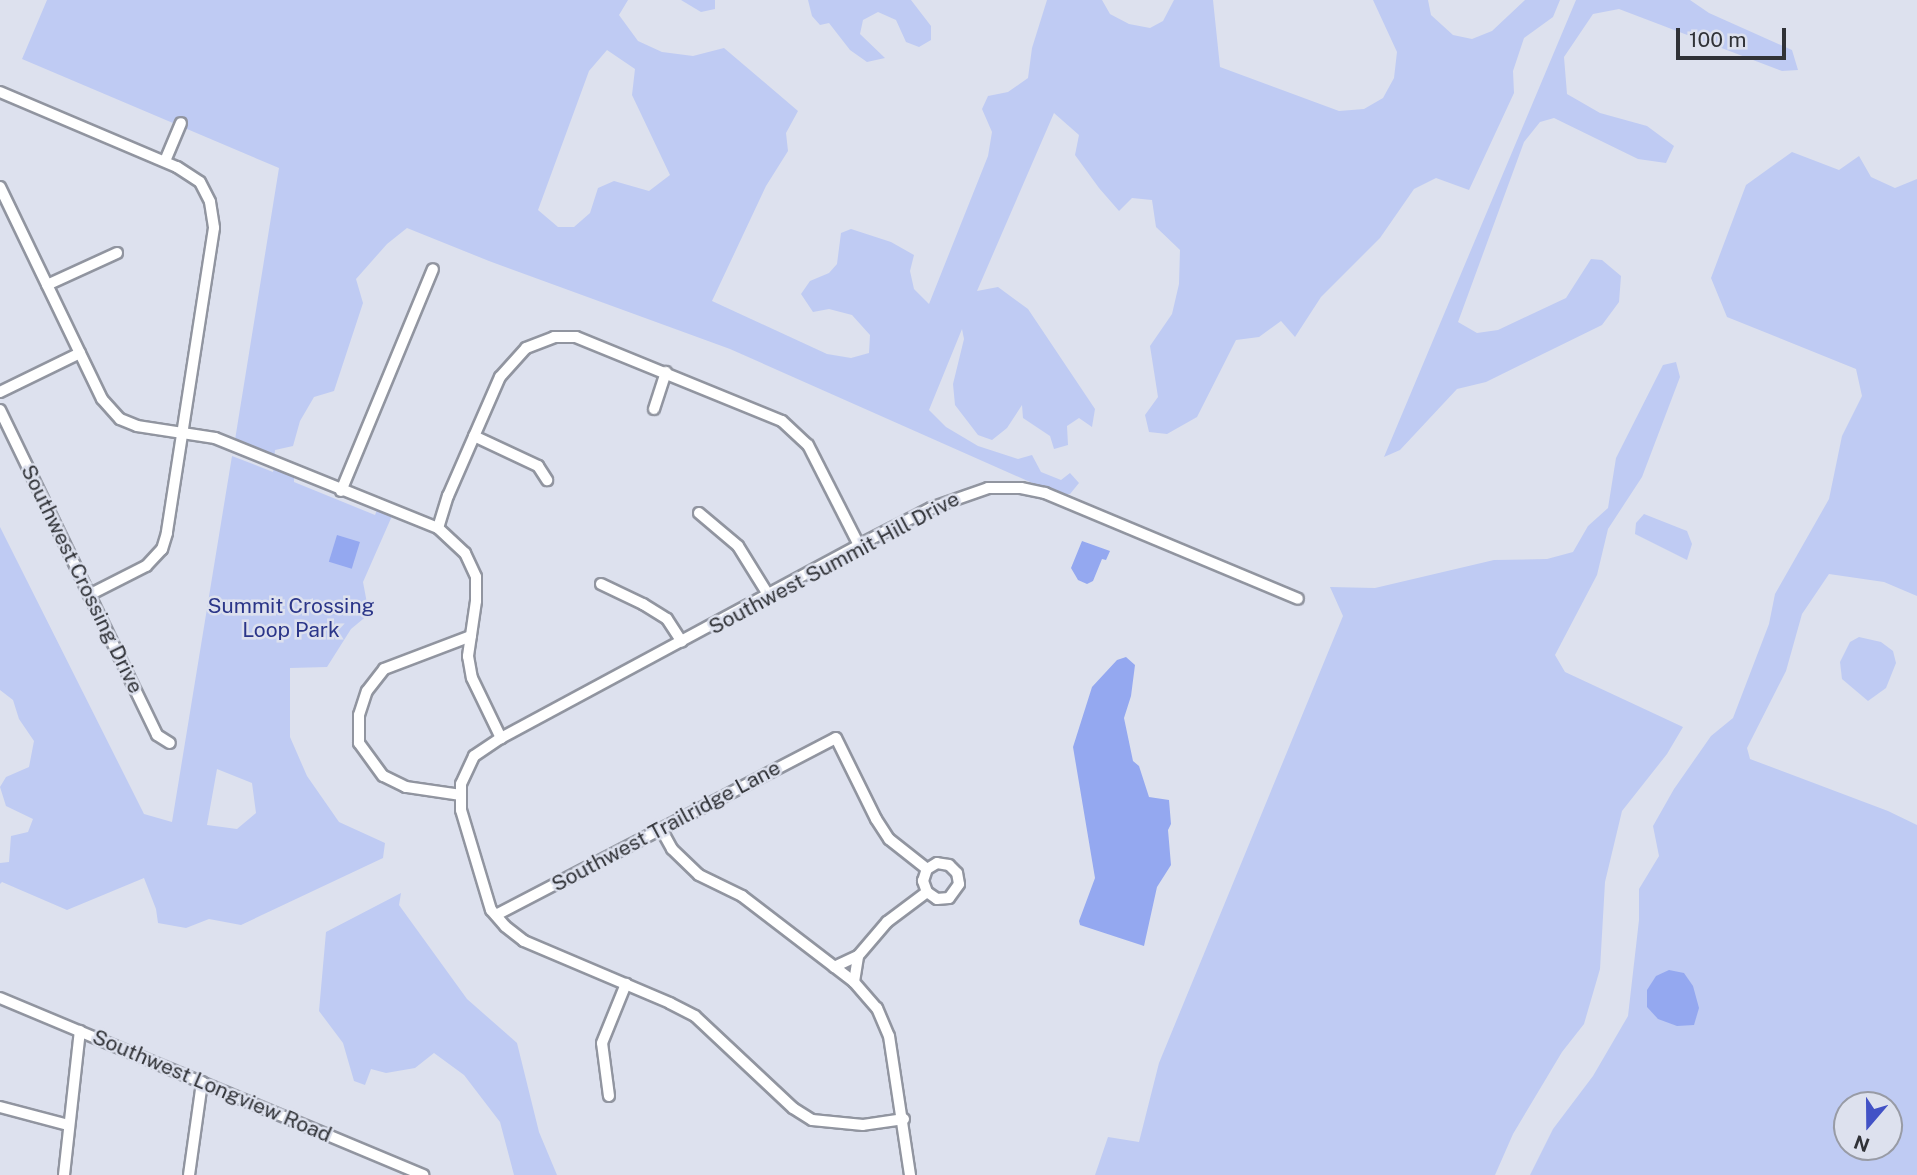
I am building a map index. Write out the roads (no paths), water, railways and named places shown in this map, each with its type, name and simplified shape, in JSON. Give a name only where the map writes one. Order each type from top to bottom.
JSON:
[{"type":"street","points":[[1,95],[165,161],[200,182],[210,202],[214,228],[167,533],[162,549],[146,566],[89,595]]},
{"type":"street","points":[[165,161],[181,123]]},
{"type":"street","points":[[0,187],[102,399],[120,419],[137,426],[218,439],[438,528],[465,553],[476,577],[476,601],[468,656],[472,678],[500,738]]},
{"type":"street","points":[[47,285],[117,253]]},
{"type":"street","points":[[341,491],[433,269]]},
{"type":"street","points":[[438,528],[500,377],[526,348],[541,341],[576,337],[782,421],[808,444],[859,545]]},
{"type":"street","points":[[0,392],[80,353]]},
{"type":"street","points":[[654,409],[666,372]]},
{"type":"street","name":"Southwest Crossing Drive","points":[[0,410],[157,735],[170,743]]},
{"type":"street","points":[[474,436],[538,466],[547,480]]},
{"type":"street","name":"Southwest Summit Hill Drive","points":[[461,794],[461,784],[474,756],[500,738],[769,596],[859,545],[966,494],[988,488],[1021,488],[1045,492],[1298,599]]},
{"type":"street","points":[[699,513],[737,546],[769,596]]},
{"type":"street","points":[[601,584],[667,619],[682,642]]},
{"type":"street","points":[[471,636],[384,669],[366,691],[359,715],[359,743],[383,776],[406,787],[461,794],[461,810],[491,910],[524,941],[695,1016],[793,1108],[811,1120],[863,1125],[904,1119]]},
{"type":"street","name":"Southwest Trailridge Lane","points":[[496,915],[836,737],[876,819],[890,839],[928,869]]},
{"type":"street","points":[[661,829],[672,849],[699,875],[743,896],[854,982],[877,1009],[890,1037],[910,1175]]},
{"type":"street","points":[[943,863],[957,873],[959,884],[954,895],[937,899],[927,892],[923,881],[928,869],[943,863]]},
{"type":"street","points":[[834,967],[858,956],[887,922],[927,892]]},
{"type":"street","points":[[854,982],[858,956]]},
{"type":"street","points":[[610,1096],[602,1043],[626,984]]},
{"type":"street","name":"Southwest Longview Road","points":[[0,998],[423,1175]]},
{"type":"street","points":[[64,1175],[80,1031]]},
{"type":"street","points":[[189,1175],[202,1082]]},
{"type":"street","points":[[0,1107],[68,1125]]},
{"type":"water","points":[[337,535],[360,542],[352,569],[329,562]]},
{"type":"water","points":[[1082,541],[1110,551],[1106,560],[1102,559],[1093,581],[1087,584],[1078,580],[1071,568]]},
{"type":"water","points":[[1126,657],[1135,665],[1131,696],[1124,718],[1133,761],[1139,766],[1149,797],[1169,800],[1171,824],[1168,830],[1171,865],[1157,887],[1144,946],[1080,925],[1079,921],[1095,878],[1073,747],[1092,687],[1117,660]]},
{"type":"water","points":[[1669,970],[1684,973],[1693,986],[1699,1008],[1694,1025],[1677,1026],[1658,1019],[1647,1007],[1647,990],[1656,976]]},
{"type":"park label","name":"Summit Crossing Loop Park","points":[[291,618]]}]
